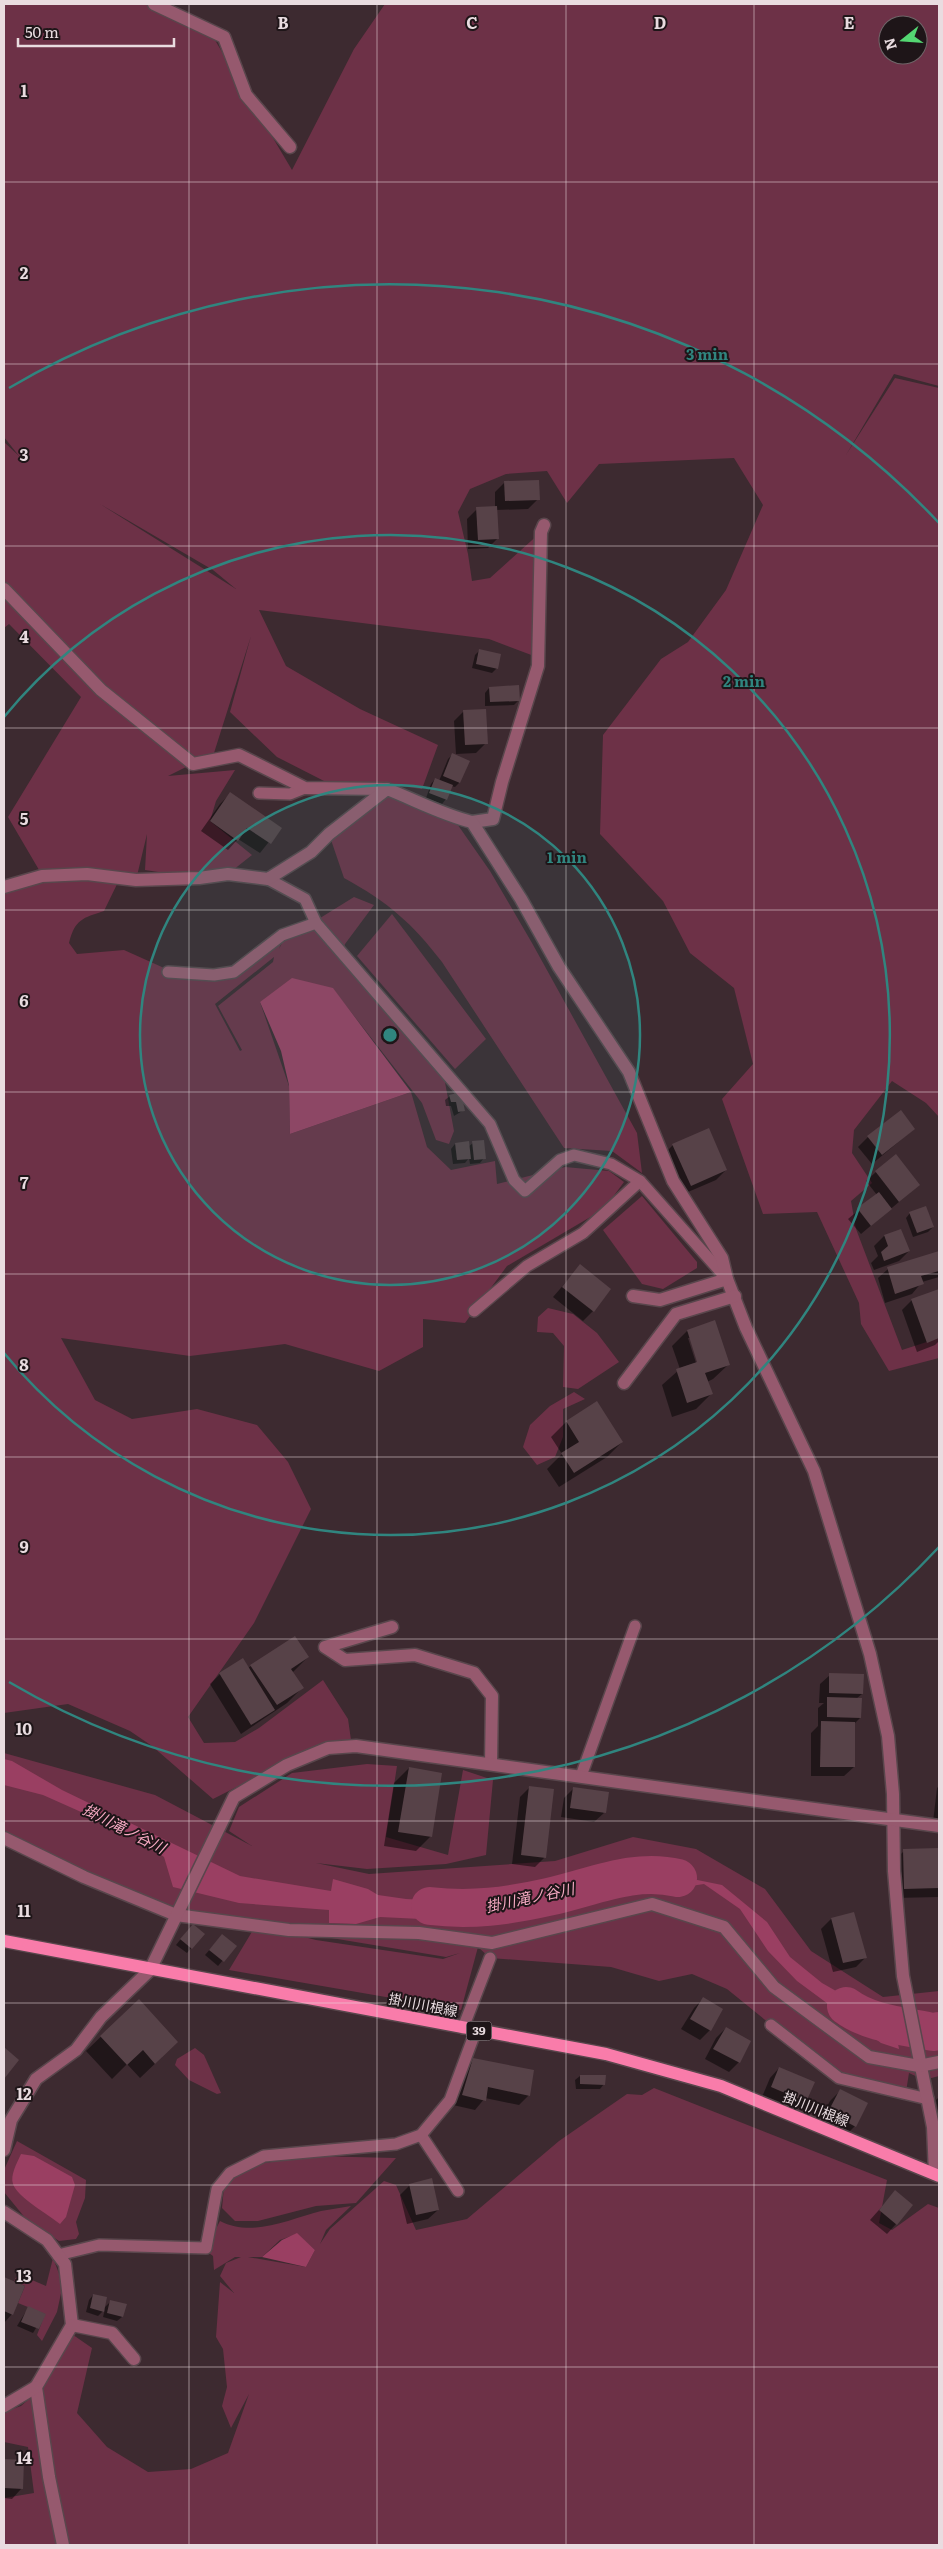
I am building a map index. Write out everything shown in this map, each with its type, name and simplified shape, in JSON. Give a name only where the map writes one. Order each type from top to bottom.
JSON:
[{"type":"main road","name":"掛川川根線","points":[[4,1941],[150,1970],[606,2054],[721,2086],[937,2175]]},
{"type":"street","points":[[154,4],[224,37],[246,95],[290,146]]},
{"type":"street","points":[[4,589],[101,690],[193,764],[239,755],[305,788],[386,789],[433,807],[453,818],[472,822],[493,819],[502,782],[538,666],[541,532],[544,525]]},
{"type":"street","points":[[4,886],[42,876],[87,874],[136,880],[199,878],[228,874],[268,879],[311,852],[329,834],[386,789]]},
{"type":"street","points":[[472,822],[521,899],[559,967],[629,1072],[672,1181],[722,1258],[727,1279],[746,1328],[814,1471],[868,1645],[888,1736],[903,1976],[919,2066],[936,2127],[937,2175]]},
{"type":"street","points":[[633,1296],[660,1300],[727,1279]]},
{"type":"street","points":[[624,1383],[676,1314],[735,1296]]},
{"type":"street","points":[[392,1627],[325,1647],[345,1660],[416,1656],[474,1673],[492,1696],[491,1764]]},
{"type":"street","points":[[4,2150],[11,2120],[36,2079],[76,2050],[101,2016],[150,1970],[188,1888],[234,1797],[287,1765],[328,1748],[356,1746],[892,1818],[939,1826]]},
{"type":"street","points":[[4,1838],[84,1877],[176,1915],[289,1930],[418,1933],[492,1943],[652,1904],[724,1928],[774,1987],[869,2057],[919,2066],[939,2062]]},
{"type":"street","points":[[4,2212],[47,2240],[65,2264],[72,2325],[36,2387],[4,2406]]},
{"type":"street","points":[[72,2325],[112,2333],[134,2358]]},
{"type":"street","points":[[36,2387],[49,2476],[64,2540],[63,2545]]},
{"type":"lane","points":[[260,793],[290,794],[305,788]]},
{"type":"lane","points":[[268,879],[305,899],[316,922],[490,1124],[514,1180],[524,1191],[560,1160],[574,1155],[611,1164],[640,1181],[727,1279]]},
{"type":"lane","points":[[168,972],[214,975],[234,972],[282,935],[316,922]]},
{"type":"lane","points":[[474,1311],[527,1266],[583,1233],[640,1181]]},
{"type":"lane","points":[[581,1776],[635,1626]]},
{"type":"lane","points":[[462,2028],[490,1958]]},
{"type":"lane","points":[[772,2025],[839,2078],[928,2099]]},
{"type":"lane","points":[[58,2255],[99,2245],[206,2248],[218,2189],[230,2173],[264,2156],[396,2144],[421,2135],[450,2100],[476,2030]]},
{"type":"lane","points":[[421,2135],[458,2190]]},
{"type":"shaded area","points":[[4,4],[163,4],[209,30],[292,170],[354,49],[385,4],[939,4],[939,386],[894,374],[846,455],[895,378],[939,388],[939,1117],[926,1103],[892,1081],[854,1130],[852,1153],[872,1183],[851,1201],[856,1229],[902,1350],[939,1338],[939,1358],[889,1371],[861,1324],[859,1303],[817,1212],[763,1214],[722,1099],[753,1064],[734,988],[690,953],[663,901],[600,834],[603,735],[661,659],[688,642],[726,590],[763,505],[734,458],[599,464],[567,503],[547,471],[506,474],[470,489],[458,512],[472,581],[490,578],[541,532],[534,656],[489,639],[259,610],[286,666],[360,709],[438,745],[422,789],[378,783],[326,782],[277,757],[230,712],[251,636],[214,753],[168,776],[235,770],[216,801],[210,821],[252,855],[228,874],[199,878],[145,870],[147,834],[136,880],[120,878],[104,911],[85,918],[77,924],[69,943],[77,954],[124,950],[173,972],[228,973],[284,935],[279,949],[283,941],[354,897],[374,905],[345,944],[341,958],[442,1066],[454,1131],[449,1144],[436,1140],[422,1103],[333,989],[260,1002],[289,1086],[290,1134],[411,1092],[427,1147],[451,1170],[495,1161],[497,1184],[565,1167],[609,1171],[624,1182],[604,1209],[507,1266],[465,1323],[423,1319],[423,1347],[379,1371],[285,1344],[190,1356],[61,1338],[95,1400],[132,1419],[197,1409],[257,1425],[288,1462],[311,1509],[254,1623],[188,1717],[204,1743],[235,1742],[259,1728],[323,1680],[348,1719],[351,1740],[290,1760],[213,1799],[152,1746],[130,1731],[68,1704],[4,1713],[4,887],[42,875],[8,817],[81,697],[9,624],[4,628],[4,442],[19,456],[4,437]],"holes":[[[100,504],[213,570],[236,589]],[[274,957],[273,962],[218,1006],[242,1050],[240,1051],[215,1004]]]},
{"type":"shaded area","points":[[387,789],[453,818],[490,871],[637,1133],[642,1173],[612,1151],[564,1148],[431,948],[398,914],[374,896],[344,878],[329,834]]},
{"type":"shaded area","points":[[392,914],[486,1039],[455,1069],[357,956]]},
{"type":"shaded area","points":[[642,1196],[697,1262],[697,1268],[663,1289],[642,1284],[603,1230]]},
{"type":"shaded area","points":[[548,1308],[573,1314],[597,1333],[619,1362],[578,1389],[563,1387],[564,1346],[553,1333],[537,1332],[538,1317]]},
{"type":"shaded area","points":[[574,1392],[585,1399],[563,1409],[563,1437],[555,1457],[537,1465],[523,1447],[530,1425],[550,1406]]},
{"type":"shaded area","points":[[4,1753],[155,1795],[252,1846],[229,1831],[239,1807],[292,1773],[367,1764],[397,1766],[386,1837],[448,1855],[463,1770],[493,1780],[486,1855],[446,1864],[367,1869],[316,1863],[369,1874],[555,1861],[633,1837],[696,1849],[765,1889],[811,1951],[883,1997],[939,1991],[939,2076],[924,2080],[909,2073],[906,2092],[828,2076],[780,2032],[727,1989],[692,1974],[659,1981],[611,1967],[490,1958],[478,1947],[461,2010],[229,1970],[256,1925],[176,1915],[4,1839]],"holes":[[[265,1927],[446,1957],[460,1953],[443,1959],[316,1940]]]},
{"type":"shaded area","points":[[195,2048],[204,2055],[221,2093],[217,2094],[189,2080],[175,2065],[177,2059]]},
{"type":"shaded area","points":[[654,2088],[887,2180],[879,2223],[892,2230],[928,2204],[939,2208],[939,2545],[4,2545],[4,2498],[34,2493],[28,2447],[4,2442],[4,2412],[21,2406],[37,2392],[66,2330],[92,2348],[77,2413],[107,2447],[148,2472],[191,2469],[228,2453],[249,2394],[231,2428],[222,2406],[227,2387],[223,2349],[216,2337],[220,2282],[234,2293],[220,2276],[226,2263],[241,2257],[235,2257],[214,2270],[213,2256],[205,2250],[220,2221],[245,2228],[258,2227],[284,2222],[321,2211],[351,2206],[326,2230],[320,2244],[330,2229],[384,2181],[396,2185],[416,2230],[467,2219],[559,2141],[627,2094],[642,2095]],"holes":[[[297,2234],[315,2250],[306,2267],[248,2257],[262,2257],[280,2240]]]},
{"type":"shaded area","points":[[17,2141],[86,2180],[85,2198],[76,2222],[79,2234],[76,2239],[59,2241],[26,2219],[4,2192],[4,2170]]},
{"type":"shaded area","points":[[310,2156],[396,2158],[356,2203],[316,2206],[258,2221],[235,2221],[222,2208],[224,2187],[246,2166]]},
{"type":"shaded area","points":[[53,2258],[63,2284],[57,2312],[42,2341],[37,2335],[45,2314],[18,2303],[25,2286],[14,2281],[18,2274],[46,2286]]},
{"type":"water","points":[[292,978],[333,988],[411,1092],[290,1134],[289,1085],[281,1051],[260,1002]]},
{"type":"water","points":[[4,1759],[12,1761],[62,1790],[240,1876],[331,1891],[333,1879],[368,1889],[378,1895],[406,1899],[479,1903],[487,1916],[462,1921],[380,1917],[356,1924],[329,1923],[329,1910],[239,1903],[173,1887],[164,1857],[135,1836],[43,1795],[4,1785]]},
{"type":"water","points":[[653,1871],[722,1885],[767,1922],[790,1957],[822,1983],[878,2015],[893,2016],[899,2049],[881,2043],[797,1981],[768,1951],[740,1909],[704,1884],[678,1888],[628,1884],[553,1900],[540,1899]]},
{"type":"water","points":[[21,2154],[34,2156],[72,2177],[75,2185],[66,2217],[60,2224],[27,2200],[13,2184],[14,2169]]},
{"type":"water","points":[[297,2233],[315,2250],[306,2267],[262,2257],[282,2240]]},
{"type":"building","points":[[539,480],[540,500],[505,501],[504,481]]},
{"type":"building","points":[[497,506],[499,539],[478,540],[476,507]]},
{"type":"building","points":[[479,649],[501,654],[498,669],[476,664]]},
{"type":"building","points":[[519,685],[520,701],[490,702],[489,687]]},
{"type":"building","points":[[486,709],[488,744],[465,745],[463,710]]},
{"type":"building","points":[[452,753],[470,761],[460,783],[443,776]]},
{"type":"building","points":[[435,778],[453,785],[447,800],[429,793]]},
{"type":"building","points":[[230,792],[282,828],[271,844],[247,828],[238,841],[210,821]]},
{"type":"building","points":[[461,1092],[465,1111],[458,1112],[456,1102],[451,1102],[449,1095]]},
{"type":"building","points":[[901,1110],[915,1129],[882,1155],[867,1136]]},
{"type":"building","points":[[709,1128],[727,1170],[691,1186],[672,1144]]},
{"type":"building","points":[[484,1140],[486,1159],[474,1160],[472,1141]]},
{"type":"building","points":[[469,1141],[471,1159],[457,1160],[455,1143]]},
{"type":"building","points":[[896,1154],[920,1185],[899,1202],[875,1171]]},
{"type":"building","points":[[879,1192],[892,1209],[871,1226],[857,1208]]},
{"type":"building","points":[[926,1206],[934,1227],[917,1233],[909,1212]]},
{"type":"building","points":[[901,1229],[910,1251],[884,1261],[881,1252],[888,1246],[884,1235]]},
{"type":"building","points":[[939,1251],[939,1271],[921,1276],[924,1284],[895,1294],[887,1267]]},
{"type":"building","points":[[580,1264],[611,1289],[594,1312],[562,1287]]},
{"type":"building","points":[[939,1289],[939,1338],[927,1343],[911,1299]]},
{"type":"building","points":[[715,1320],[730,1365],[705,1373],[713,1394],[687,1403],[676,1369],[697,1362],[687,1330]]},
{"type":"building","points":[[597,1401],[623,1442],[574,1473],[561,1453],[579,1442],[566,1421]]},
{"type":"building","points":[[295,1636],[309,1657],[291,1669],[304,1688],[277,1705],[250,1665]]},
{"type":"building","points":[[243,1658],[275,1710],[251,1725],[219,1673]]},
{"type":"building","points":[[829,1673],[864,1674],[863,1694],[829,1693]]},
{"type":"building","points":[[827,1697],[862,1698],[861,1718],[827,1717]]},
{"type":"building","points":[[821,1721],[855,1722],[855,1767],[820,1767]]},
{"type":"building","points":[[409,1767],[442,1773],[432,1837],[398,1832]]},
{"type":"building","points":[[529,1786],[554,1789],[546,1858],[521,1855]]},
{"type":"building","points":[[573,1787],[609,1792],[606,1813],[570,1808]]},
{"type":"building","points":[[939,1848],[939,1888],[904,1889],[903,1849]]},
{"type":"building","points":[[854,1912],[867,1958],[843,1963],[831,1918]]},
{"type":"building","points":[[193,1924],[205,1934],[192,1949],[180,1939]]},
{"type":"building","points":[[222,1934],[237,1946],[224,1962],[209,1950]]},
{"type":"building","points":[[703,1997],[723,2009],[711,2031],[690,2019]]},
{"type":"building","points":[[139,1999],[178,2042],[155,2064],[143,2050],[127,2065],[100,2036]]},
{"type":"building","points":[[726,2027],[751,2041],[740,2063],[713,2049]]},
{"type":"building","points":[[4,2047],[19,2060],[4,2079]]},
{"type":"building","points":[[473,2058],[534,2070],[530,2096],[488,2087],[486,2101],[462,2095]]},
{"type":"building","points":[[779,2067],[815,2082],[806,2102],[771,2087]]},
{"type":"building","points":[[580,2075],[606,2075],[605,2085],[580,2084]]},
{"type":"building","points":[[840,2089],[868,2103],[856,2127],[828,2112]]},
{"type":"building","points":[[432,2178],[439,2210],[416,2215],[409,2184]]},
{"type":"building","points":[[895,2190],[913,2205],[897,2225],[879,2210]]},
{"type":"building","points":[[4,2277],[25,2286],[13,2315],[4,2311]]},
{"type":"building","points":[[93,2294],[107,2297],[104,2312],[90,2308]]},
{"type":"building","points":[[110,2300],[127,2304],[123,2317],[107,2313]]},
{"type":"building","points":[[28,2306],[46,2314],[39,2329],[21,2322]]},
{"type":"building","points":[[4,2459],[24,2460],[23,2489],[4,2488]]},
{"type":"waterway","name":"掛川滝ノ谷川","points":[[430,1906],[475,1908],[504,1905],[548,1897],[628,1877],[661,1875],[678,1878]]},
{"type":"waterway","name":"掛川滝ノ谷川","points":[[846,2006],[876,2021],[933,2032],[939,2031]]}]
